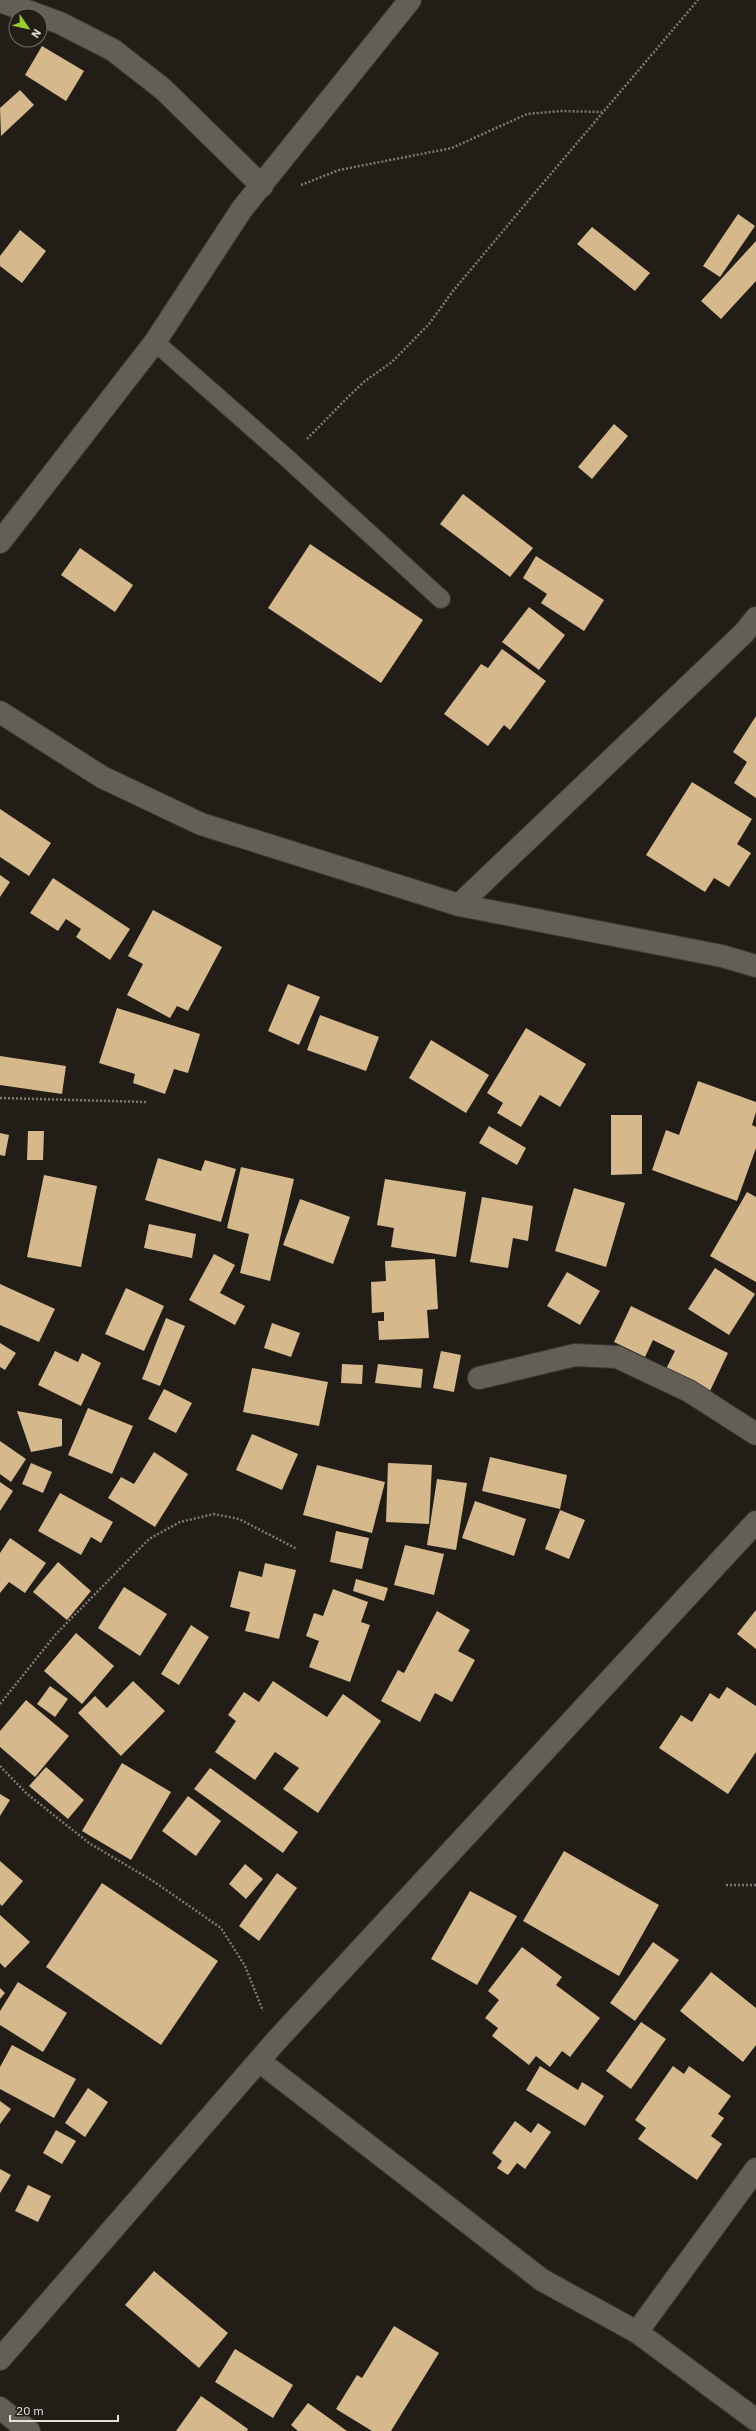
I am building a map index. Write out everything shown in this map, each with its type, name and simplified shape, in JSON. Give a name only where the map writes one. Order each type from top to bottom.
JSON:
[{"type":"street","points":[[0,542],[155,342],[242,209],[410,0]]},
{"type":"street","points":[[0,1],[60,23],[113,50],[163,89],[262,186]]},
{"type":"street","points":[[459,905],[744,633],[756,618]]},
{"type":"street","points":[[0,712],[102,777],[201,824],[459,905],[722,956],[756,966]]},
{"type":"street","points":[[480,1378],[575,1355],[617,1357],[689,1391],[756,1434]]},
{"type":"street","points":[[0,2359],[276,2041],[756,1522]]},
{"type":"street","points":[[259,2061],[542,2280],[636,2332],[756,2420]]},
{"type":"street","points":[[636,2332],[756,2169]]},
{"type":"street","points":[[0,2408],[29,2431]]},
{"type":"lane","points":[[155,342],[288,458],[440,600]]},
{"type":"path","points":[[288,458],[350,395],[365,381],[392,362],[429,324],[453,291],[602,112],[698,0]]},
{"type":"path","points":[[298,186],[339,170],[452,148],[527,114],[561,111],[602,112]]},
{"type":"path","points":[[0,1098],[146,1102]]},
{"type":"path","points":[[0,1704],[56,1634],[149,1539],[180,1522],[214,1514],[239,1519],[297,1549]]},
{"type":"path","points":[[0,1766],[26,1793],[89,1843],[153,1880],[220,1928],[245,1966],[276,2041]]},
{"type":"path","points":[[726,1886],[756,1885]]},
{"type":"building","points":[[41,48],[45,48],[84,71],[66,101],[25,75]]},
{"type":"building","points":[[20,90],[34,105],[1,136],[0,108]]},
{"type":"building","points":[[738,214],[755,226],[720,277],[703,266]]},
{"type":"building","points":[[592,227],[650,273],[635,291],[577,244]]},
{"type":"building","points":[[20,230],[46,251],[22,283],[0,266],[0,256]]},
{"type":"building","points":[[756,241],[756,281],[721,319],[701,301]]},
{"type":"building","points":[[614,424],[628,436],[592,479],[578,467]]},
{"type":"building","points":[[463,494],[533,548],[510,577],[440,524]]},
{"type":"building","points":[[310,544],[423,620],[381,683],[268,608]]},
{"type":"building","points":[[80,548],[133,585],[115,612],[61,575]]},
{"type":"building","points":[[536,556],[604,600],[584,631],[541,603],[547,594],[523,578]]},
{"type":"building","points":[[529,607],[565,635],[539,670],[502,642]]},
{"type":"building","points":[[502,649],[546,681],[510,730],[504,725],[488,746],[444,714],[481,664],[488,668]]},
{"type":"building","points":[[756,716],[756,798],[734,783],[747,762],[733,752]]},
{"type":"building","points":[[692,782],[752,819],[737,844],[751,853],[729,887],[714,878],[705,892],[646,855]]},
{"type":"building","points":[[0,809],[51,843],[29,876],[0,857]]},
{"type":"building","points":[[0,875],[10,882],[0,897]]},
{"type":"building","points":[[53,878],[130,929],[110,960],[76,937],[81,929],[66,919],[58,931],[30,913]]},
{"type":"building","points":[[153,910],[222,947],[188,1011],[177,1006],[170,1018],[127,995],[143,964],[128,956]]},
{"type":"building","points":[[288,984],[320,997],[299,1045],[268,1031]]},
{"type":"building","points":[[117,1008],[200,1034],[188,1073],[174,1069],[165,1094],[133,1083],[135,1074],[99,1063]]},
{"type":"building","points":[[320,1015],[379,1037],[366,1071],[307,1050]]},
{"type":"building","points":[[526,1028],[586,1064],[560,1107],[540,1095],[521,1127],[497,1113],[503,1103],[487,1093]]},
{"type":"building","points":[[431,1040],[489,1075],[466,1113],[409,1078]]},
{"type":"building","points":[[0,1056],[66,1066],[62,1094],[0,1085]]},
{"type":"building","points":[[698,1081],[756,1102],[756,1112],[752,1125],[756,1127],[756,1148],[737,1201],[652,1170],[666,1130],[679,1135]]},
{"type":"building","points":[[611,1115],[642,1115],[642,1174],[611,1175]]},
{"type":"building","points":[[489,1126],[526,1148],[517,1165],[479,1143]]},
{"type":"building","points":[[28,1131],[44,1131],[43,1160],[27,1160]]},
{"type":"building","points":[[0,1133],[9,1135],[5,1156],[0,1155]]},
{"type":"building","points":[[158,1158],[201,1171],[205,1160],[236,1169],[221,1222],[145,1200]]},
{"type":"building","points":[[241,1167],[294,1179],[270,1281],[240,1273],[249,1234],[227,1228]]},
{"type":"building","points":[[44,1175],[97,1186],[81,1267],[27,1257]]},
{"type":"building","points":[[385,1179],[466,1192],[456,1257],[391,1247],[394,1228],[377,1225]]},
{"type":"building","points":[[574,1188],[625,1203],[606,1267],[555,1251]]},
{"type":"building","points":[[747,1192],[756,1197],[756,1282],[710,1256]]},
{"type":"building","points":[[482,1197],[533,1206],[528,1241],[513,1238],[508,1268],[470,1262]]},
{"type":"building","points":[[300,1199],[350,1217],[333,1264],[283,1245]]},
{"type":"building","points":[[149,1224],[196,1234],[192,1258],[144,1248]]},
{"type":"building","points":[[214,1254],[235,1265],[220,1293],[245,1306],[235,1325],[189,1300]]},
{"type":"building","points":[[435,1259],[438,1309],[427,1310],[429,1338],[379,1340],[378,1321],[384,1321],[384,1312],[372,1313],[371,1282],[386,1281],[385,1261]]},
{"type":"building","points":[[715,1268],[755,1294],[729,1335],[688,1309]]},
{"type":"building","points":[[567,1272],[600,1291],[580,1325],[547,1306]]},
{"type":"building","points":[[0,1284],[55,1309],[39,1342],[0,1325]]},
{"type":"building","points":[[126,1288],[164,1306],[144,1351],[105,1334]]},
{"type":"building","points":[[631,1306],[728,1353],[709,1393],[665,1371],[675,1351],[653,1340],[645,1357],[614,1342]]},
{"type":"building","points":[[166,1318],[185,1326],[160,1386],[142,1379]]},
{"type":"building","points":[[272,1323],[300,1333],[291,1357],[264,1348]]},
{"type":"building","points":[[0,1343],[16,1353],[5,1370],[0,1367]]},
{"type":"building","points":[[55,1351],[78,1362],[82,1353],[101,1363],[81,1406],[38,1385]]},
{"type":"building","points":[[441,1351],[461,1355],[454,1392],[433,1388]]},
{"type":"building","points":[[342,1364],[363,1365],[362,1384],[341,1383]]},
{"type":"building","points":[[378,1364],[423,1369],[421,1388],[375,1383]]},
{"type":"building","points":[[252,1368],[328,1382],[319,1426],[243,1412]]},
{"type":"building","points":[[164,1389],[192,1403],[176,1433],[148,1419]]},
{"type":"building","points":[[88,1408],[133,1426],[112,1474],[68,1455]]},
{"type":"building","points":[[17,1411],[62,1419],[62,1446],[31,1452]]},
{"type":"building","points":[[252,1434],[298,1454],[282,1490],[236,1470]]},
{"type":"building","points":[[0,1441],[26,1459],[11,1482],[0,1474]]},
{"type":"building","points":[[154,1452],[188,1474],[155,1527],[108,1498],[121,1477],[134,1484]]},
{"type":"building","points":[[490,1457],[567,1475],[560,1509],[482,1491]]},
{"type":"building","points":[[31,1463],[52,1472],[43,1493],[22,1484]]},
{"type":"building","points":[[388,1463],[432,1465],[429,1524],[386,1522]]},
{"type":"building","points":[[317,1465],[385,1482],[372,1533],[303,1515]]},
{"type":"building","points":[[437,1479],[467,1483],[456,1550],[427,1545]]},
{"type":"building","points":[[0,1482],[13,1491],[0,1511]]},
{"type":"building","points":[[60,1493],[113,1522],[101,1543],[91,1537],[81,1555],[38,1531]]},
{"type":"building","points":[[475,1501],[526,1519],[514,1556],[462,1538]]},
{"type":"building","points":[[560,1510],[585,1520],[569,1559],[545,1549]]},
{"type":"building","points":[[336,1531],[369,1538],[362,1569],[330,1562]]},
{"type":"building","points":[[10,1538],[46,1563],[25,1593],[9,1582],[0,1593],[0,1553]]},
{"type":"building","points":[[405,1545],[444,1554],[434,1595],[394,1585]]},
{"type":"building","points":[[58,1562],[91,1591],[67,1620],[33,1592]]},
{"type":"building","points":[[265,1563],[296,1570],[279,1639],[245,1631],[250,1612],[230,1607],[239,1571],[262,1577]]},
{"type":"building","points":[[356,1579],[388,1588],[384,1601],[353,1591]]},
{"type":"building","points":[[124,1587],[167,1614],[140,1656],[98,1628]]},
{"type":"building","points":[[333,1589],[368,1602],[361,1622],[370,1625],[350,1682],[309,1667],[319,1641],[306,1636],[314,1613],[323,1616]]},
{"type":"building","points":[[756,1610],[756,1649],[737,1634]]},
{"type":"building","points":[[437,1611],[470,1630],[458,1651],[475,1660],[452,1702],[435,1693],[420,1722],[381,1701],[398,1670],[404,1673]]},
{"type":"building","points":[[191,1625],[209,1637],[179,1685],[161,1674]]},
{"type":"building","points":[[76,1633],[114,1666],[82,1704],[44,1671]]},
{"type":"building","points":[[133,1681],[165,1711],[121,1756],[78,1713],[95,1696],[107,1708]]},
{"type":"building","points":[[273,1681],[327,1717],[343,1694],[381,1721],[318,1813],[283,1789],[299,1768],[275,1752],[255,1780],[215,1752],[236,1721],[228,1715],[244,1692],[259,1702]]},
{"type":"building","points":[[50,1686],[68,1699],[55,1717],[37,1704]]},
{"type":"building","points":[[727,1687],[756,1706],[756,1752],[728,1794],[659,1748],[681,1715],[692,1722],[710,1693],[719,1699]]},
{"type":"building","points":[[26,1700],[69,1736],[35,1777],[0,1747],[0,1731]]},
{"type":"building","points":[[122,1763],[171,1792],[131,1860],[82,1831]]},
{"type":"building","points":[[46,1767],[84,1800],[68,1819],[29,1786]]},
{"type":"building","points":[[210,1768],[298,1832],[283,1853],[194,1789]]},
{"type":"building","points":[[0,1794],[10,1800],[0,1816]]},
{"type":"building","points":[[188,1796],[221,1821],[196,1856],[162,1831]]},
{"type":"building","points":[[564,1851],[659,1905],[619,1976],[523,1921]]},
{"type":"building","points":[[0,1861],[23,1881],[2,1906],[0,1904]]},
{"type":"building","points":[[245,1864],[263,1879],[246,1899],[229,1884]]},
{"type":"building","points":[[277,1873],[297,1888],[259,1941],[239,1926]]},
{"type":"building","points":[[102,1883],[218,1961],[161,2045],[46,1967]]},
{"type":"building","points":[[470,1891],[517,1916],[477,1985],[431,1959]]},
{"type":"building","points":[[0,1915],[30,1942],[5,1968],[0,1963]]},
{"type":"building","points":[[653,1942],[679,1960],[635,2021],[610,2003]]},
{"type":"building","points":[[522,1947],[562,1977],[556,1985],[600,2018],[570,2057],[562,2051],[550,2067],[536,2056],[529,2065],[492,2036],[498,2028],[485,2018],[499,2000],[488,1991]]},
{"type":"building","points":[[711,1972],[756,2008],[756,2045],[743,2062],[680,2011]]},
{"type":"building","points":[[18,1982],[67,2013],[43,2052],[0,2025],[0,2011]]},
{"type":"building","points":[[0,1988],[5,1993],[0,1999]]},
{"type":"building","points":[[641,2022],[666,2039],[631,2089],[606,2071]]},
{"type":"building","points":[[12,2045],[76,2079],[54,2118],[0,2089],[0,2067]]},
{"type":"building","points":[[540,2066],[578,2090],[582,2082],[604,2096],[585,2126],[526,2090]]},
{"type":"building","points":[[673,2066],[684,2074],[689,2066],[731,2096],[718,2114],[724,2118],[711,2136],[722,2144],[697,2180],[638,2139],[646,2128],[635,2120]]},
{"type":"building","points":[[88,2088],[108,2102],[85,2137],[65,2123]]},
{"type":"building","points":[[0,2101],[11,2109],[0,2124]]},
{"type":"building","points":[[515,2121],[531,2133],[538,2123],[551,2132],[525,2169],[517,2163],[508,2175],[497,2168],[502,2161],[492,2153]]},
{"type":"building","points":[[56,2130],[76,2141],[62,2164],[43,2153]]},
{"type":"building","points":[[0,2169],[11,2175],[0,2193]]},
{"type":"building","points":[[28,2185],[51,2196],[38,2222],[15,2211]]},
{"type":"building","points":[[154,2271],[228,2333],[199,2368],[125,2305]]},
{"type":"building","points":[[394,2326],[439,2353],[391,2431],[372,2431],[336,2409],[357,2375],[362,2378]]},
{"type":"building","points":[[235,2349],[293,2385],[273,2418],[215,2382]]},
{"type":"building","points":[[201,2396],[248,2429],[247,2431],[176,2431]]},
{"type":"building","points":[[308,2403],[347,2431],[298,2431],[291,2425]]}]
